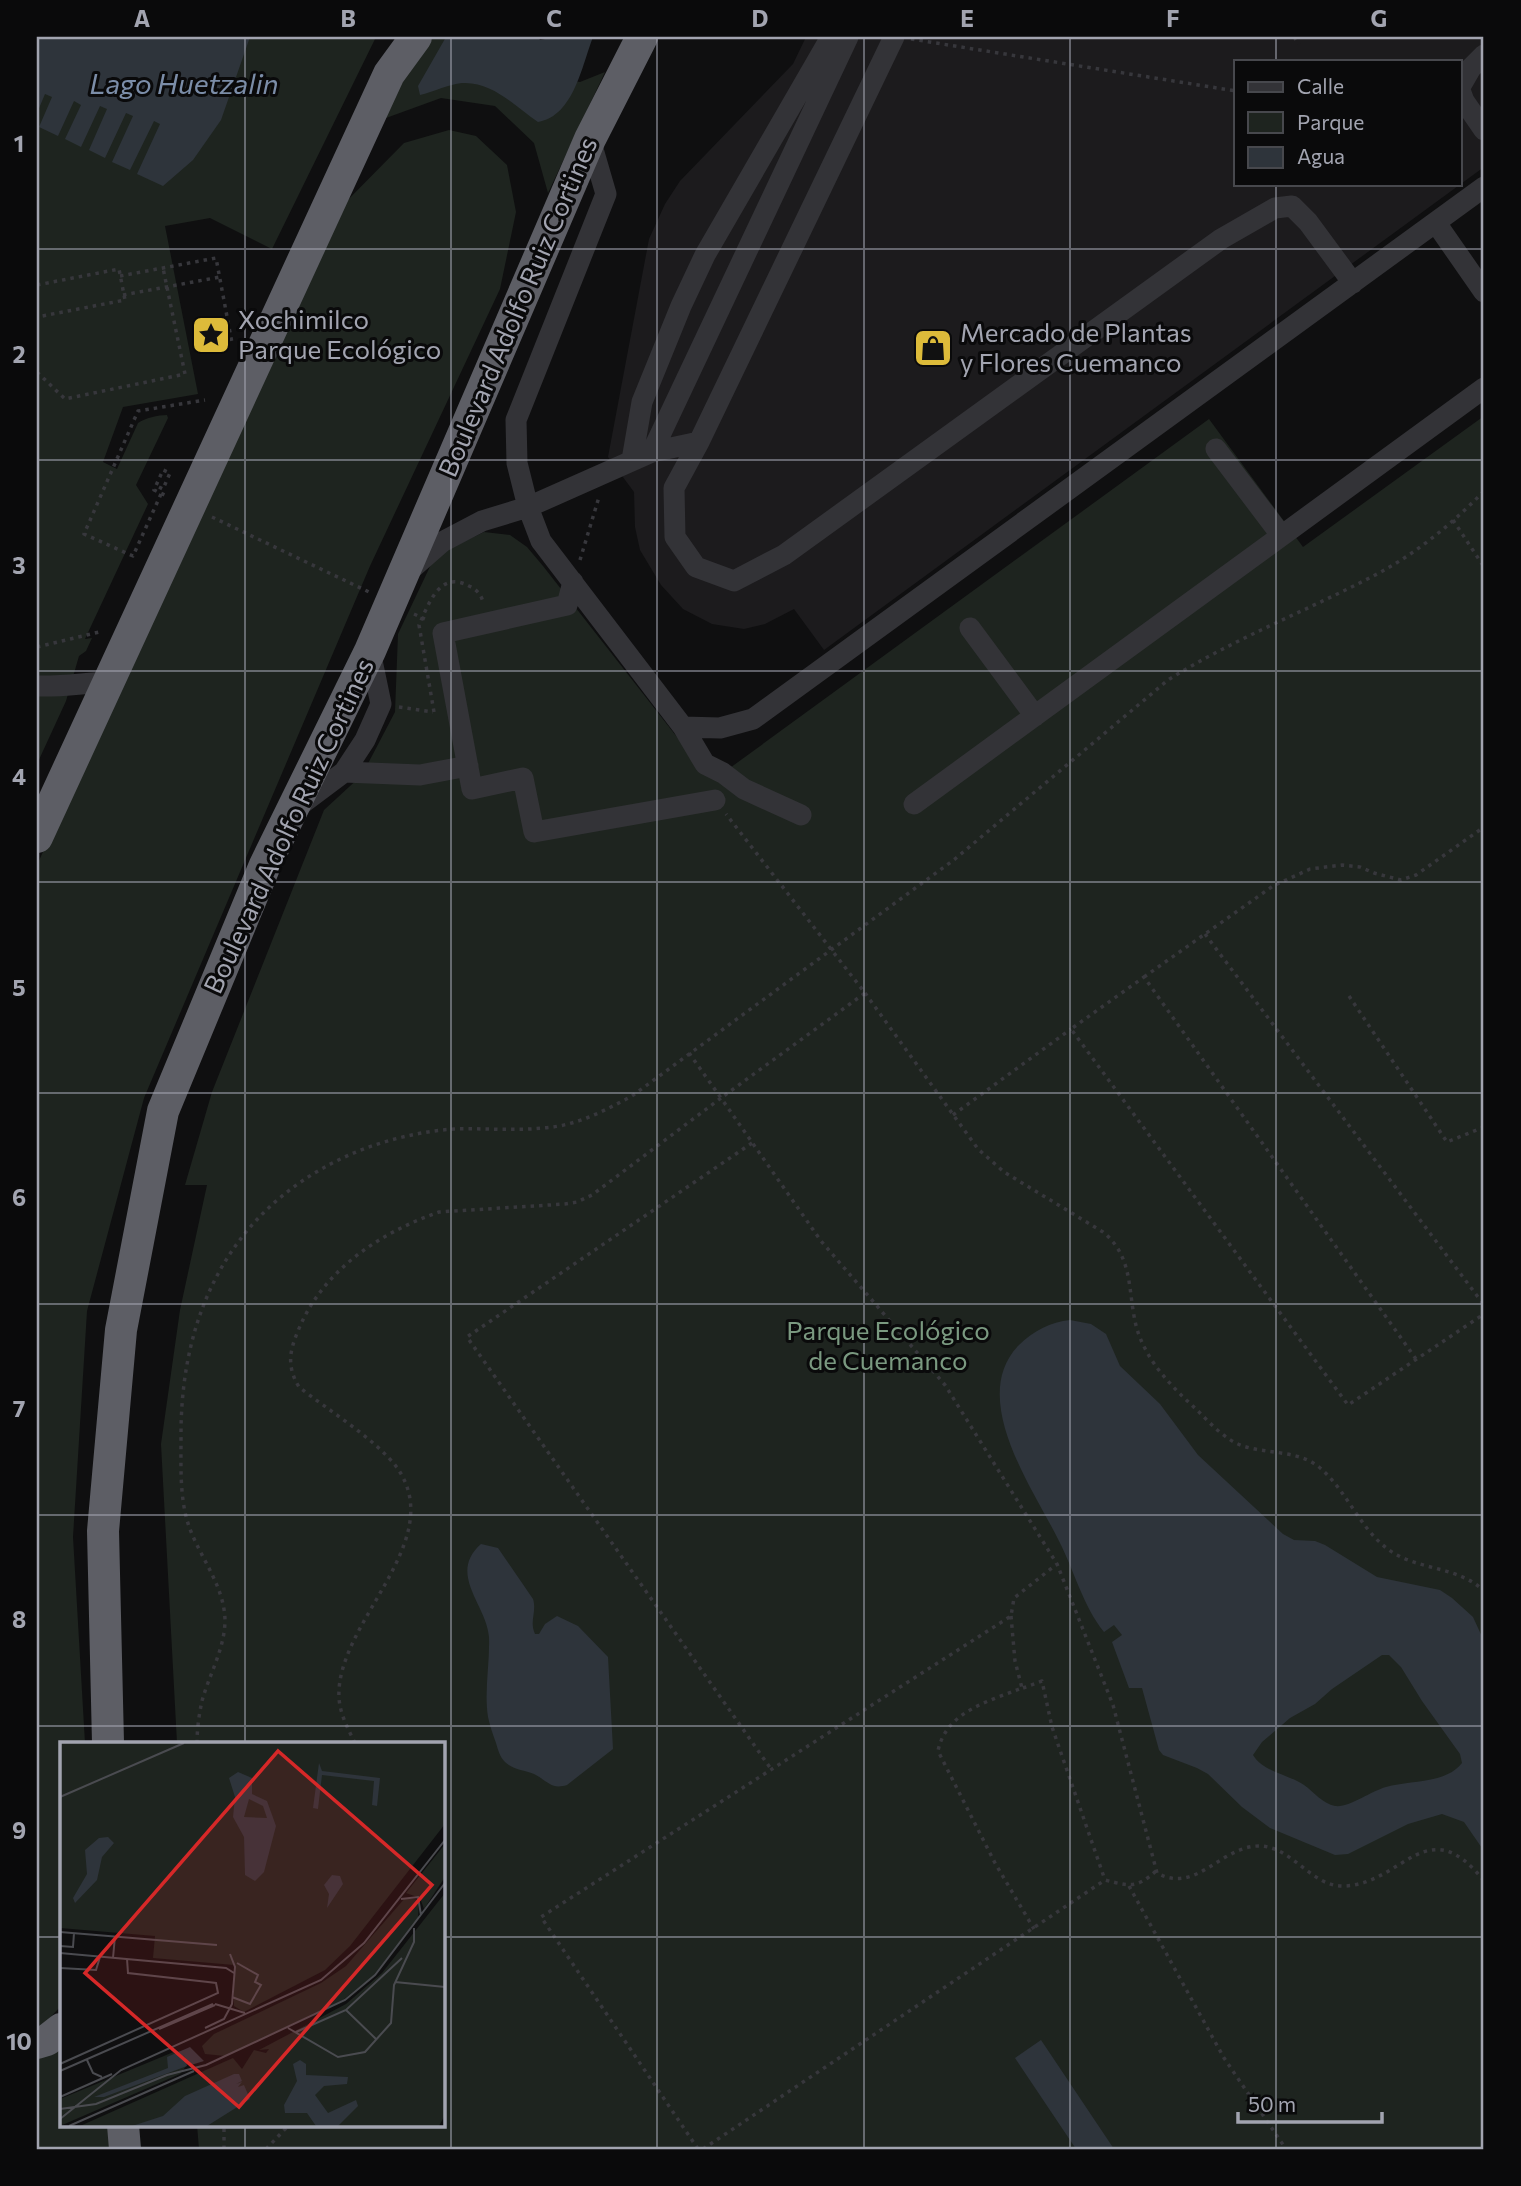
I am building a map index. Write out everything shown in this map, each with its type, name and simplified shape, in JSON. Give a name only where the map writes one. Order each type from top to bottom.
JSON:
[{"type":"highway","points":[[37,837],[389,74],[416,37]]},
{"type":"highway","name":"Boulevard Adolfo Ruiz Cortines","points":[[108,1742],[103,1531],[121,1330],[163,1111],[264,865],[370,651],[590,139],[642,37]]},
{"type":"highway","points":[[37,2043],[47,2040],[60,2030]]},
{"type":"highway","points":[[123,2126],[125,2149]]},
{"type":"street","points":[[642,456],[642,402],[681,306],[715,237],[831,37]]},
{"type":"street","points":[[642,456],[713,322],[848,37]]},
{"type":"street","points":[[901,38],[674,488],[675,537],[696,567],[734,581],[783,555],[1221,239],[1275,208],[1292,206],[1308,222],[1353,283]]},
{"type":"street","points":[[1462,85],[1471,68],[1484,55]]},
{"type":"street","points":[[1462,95],[1484,130]]},
{"type":"street","points":[[590,139],[606,194],[516,420],[517,463],[528,507],[541,541],[683,727],[705,764],[723,773],[744,789],[801,816]]},
{"type":"street","points":[[683,727],[720,728],[752,719],[1484,187]]},
{"type":"street","points":[[1436,223],[1484,292]]},
{"type":"street","points":[[715,237],[746,253]]},
{"type":"street","points":[[681,306],[713,322]]},
{"type":"street","points":[[914,804],[1484,388]]},
{"type":"street","points":[[401,577],[442,542],[482,521],[528,507],[642,456],[699,442]]},
{"type":"street","points":[[1216,449],[1280,535]]},
{"type":"street","points":[[573,582],[567,605],[443,634],[472,789],[523,778],[534,832],[715,800]]},
{"type":"street","points":[[970,628],[1035,716]]},
{"type":"street","points":[[292,812],[344,772],[365,740],[380,704],[370,651]]},
{"type":"street","points":[[37,703],[47,687],[108,682]]},
{"type":"street","points":[[344,772],[420,775],[468,766]]},
{"type":"path","points":[[1294,37],[1299,44]]},
{"type":"path","points":[[901,38],[1234,91]]},
{"type":"path","points":[[120,276],[216,258],[232,343]]},
{"type":"path","points":[[37,372],[65,399],[185,374],[163,268]]},
{"type":"path","points":[[37,285],[119,270],[125,300],[37,317]]},
{"type":"path","points":[[123,295],[220,276]]},
{"type":"path","points":[[173,499],[161,490],[153,490],[163,470],[170,473],[161,490],[133,556],[84,534],[138,411],[205,400]]},
{"type":"path","points":[[573,582],[607,471]]},
{"type":"path","points":[[197,1742],[202,1702],[221,1645],[225,1622],[223,1600],[215,1578],[199,1550],[186,1515],[181,1481],[180,1418],[184,1371],[198,1320],[223,1262],[247,1229],[279,1197],[309,1175],[366,1148],[411,1135],[452,1129],[545,1128],[591,1118],[632,1096],[956,859],[1168,680],[1214,653],[1380,572],[1422,545],[1484,491]]},
{"type":"path","points":[[210,517],[369,592]]},
{"type":"path","points":[[1453,520],[1484,567]]},
{"type":"path","points":[[424,614],[436,591],[445,583],[458,581],[472,587],[482,597],[485,609]]},
{"type":"path","points":[[405,609],[430,621]]},
{"type":"path","points":[[37,647],[99,632]]},
{"type":"path","points":[[380,704],[434,712],[456,708]]},
{"type":"path","points":[[715,800],[865,993],[978,1149],[1004,1172],[1110,1238],[1126,1264],[1133,1310],[1147,1354],[1180,1394],[1225,1436],[1240,1445],[1306,1459],[1328,1477],[1379,1542],[1394,1554],[1414,1563],[1460,1574],[1484,1591]]},
{"type":"path","points":[[953,1115],[1273,886],[1310,869],[1342,865],[1360,867],[1401,880],[1416,875],[1484,827]]},
{"type":"path","points":[[1205,934],[1484,1305]]},
{"type":"path","points":[[1144,977],[1416,1359]]},
{"type":"path","points":[[355,1742],[341,1714],[340,1685],[348,1656],[408,1535],[410,1505],[399,1472],[384,1453],[299,1387],[292,1375],[289,1362],[294,1339],[310,1305],[332,1276],[351,1260],[393,1232],[427,1216],[439,1212],[565,1204],[592,1195],[865,993]]},
{"type":"path","points":[[1349,996],[1447,1142],[1484,1127]]},
{"type":"path","points":[[1071,1028],[1348,1405],[1484,1314]]},
{"type":"path","points":[[689,1052],[821,1241],[945,1385],[1058,1563],[1113,1705],[1156,1871],[1167,1878],[1195,1875],[1230,1854],[1261,1846],[1279,1851],[1325,1883],[1343,1886],[1368,1882],[1406,1858],[1430,1850],[1463,1858],[1484,1881]]},
{"type":"path","points":[[752,1143],[467,1337],[771,1769]]},
{"type":"path","points":[[1022,1688],[1015,1661],[1011,1616],[1014,1598],[1058,1563]]},
{"type":"path","points":[[1011,1616],[541,1917],[701,2149],[1105,1881],[1129,1886],[1138,1884],[1156,1871]]},
{"type":"path","points":[[1034,1929],[995,1863],[938,1751],[945,1733],[967,1710],[1042,1681],[1052,1727],[1105,1881]]},
{"type":"path","points":[[1129,1886],[1224,2058],[1286,2149]]},
{"type":"path","points":[[224,2126],[224,2149]]},
{"type":"path","points":[[266,2149],[288,2126]]},
{"type":"shaded area","name":"Mercado de Plantas y Flores Cuemanco","points":[[806,37],[1484,37],[1484,167],[1462,183],[1462,60],[1234,60],[1234,186],[1458,186],[824,650],[794,609],[765,624],[744,629],[712,624],[683,609],[661,585],[640,550],[635,527],[634,492],[608,457],[649,239],[665,204],[680,181],[793,64]]},
{"type":"green space","points":[[37,37],[376,37],[272,249],[210,218],[165,226],[198,394],[123,407],[103,462],[117,469],[138,423],[160,416],[167,415],[168,418],[136,485],[148,504],[85,639],[92,638],[86,651],[79,656],[66,701],[37,764]]},
{"type":"green space","points":[[408,37],[474,37],[530,76],[580,82],[605,72],[548,193],[534,143],[495,106],[441,98],[386,118]]},
{"type":"green space","points":[[449,130],[476,136],[507,165],[516,212],[500,289],[370,566],[144,1098],[87,1311],[73,1537],[85,1742],[60,1742],[60,2007],[43,2025],[37,2027],[37,865],[330,218],[404,143]]},
{"type":"green space","name":"Parque Ecológico de Cuemanco","points":[[1484,416],[1484,2149],[199,2149],[197,2126],[444,2126],[444,1742],[177,1742],[161,1444],[180,1310],[207,1185],[185,1185],[212,1092],[324,810],[362,775],[395,712],[398,634],[435,556],[484,532],[510,535],[527,547],[702,769],[723,773],[1209,419],[1303,547]]},
{"type":"green space","points":[[60,2049],[60,2126],[110,2126],[111,2149],[37,2149],[37,2057]]},
{"type":"water","name":"Lago Huetzalin","points":[[37,37],[250,37],[221,120],[193,160],[163,186],[137,174],[160,124],[154,121],[130,170],[112,162],[133,116],[126,113],[105,158],[89,150],[107,109],[100,106],[81,147],[65,139],[81,105],[74,101],[58,136],[39,127],[52,97],[45,94],[37,113]]},
{"type":"water","points":[[446,37],[538,37],[540,40],[555,37],[593,37],[568,100],[550,118],[538,122],[503,96],[473,83],[457,84],[420,95],[418,86]]},
{"type":"water","points":[[1063,1321],[1091,1324],[1106,1334],[1120,1366],[1160,1404],[1198,1455],[1283,1534],[1294,1540],[1315,1541],[1325,1545],[1377,1577],[1440,1590],[1473,1617],[1484,1641],[1484,1851],[1464,1822],[1442,1814],[1408,1824],[1348,1854],[1335,1855],[1270,1828],[1242,1807],[1208,1774],[1163,1755],[1159,1750],[1142,1688],[1129,1688],[1112,1642],[1122,1635],[1114,1625],[1104,1632],[1090,1611],[1059,1541],[1022,1471],[1002,1417],[1000,1391],[1005,1367],[1019,1345],[1030,1335]],"holes":[[[1382,1655],[1389,1655],[1401,1667],[1460,1754],[1462,1763],[1455,1770],[1437,1778],[1386,1787],[1347,1804],[1335,1806],[1298,1781],[1257,1761],[1253,1755],[1262,1742],[1290,1718],[1315,1704]]]},
{"type":"water","points":[[481,1544],[498,1548],[533,1599],[535,1634],[539,1634],[545,1624],[557,1616],[578,1626],[608,1657],[613,1749],[567,1785],[553,1786],[534,1774],[512,1767],[503,1760],[498,1751],[487,1707],[487,1625],[468,1578],[471,1555]]},
{"type":"water","points":[[1041,2040],[1114,2149],[1076,2149],[1015,2058]]},
{"type":"place","name":"Xochimilco Parque Ecológico","points":[[211,335]]},
{"type":"place","name":"Mercado de Plantas y Flores Cuemanco","points":[[933,348]]}]
